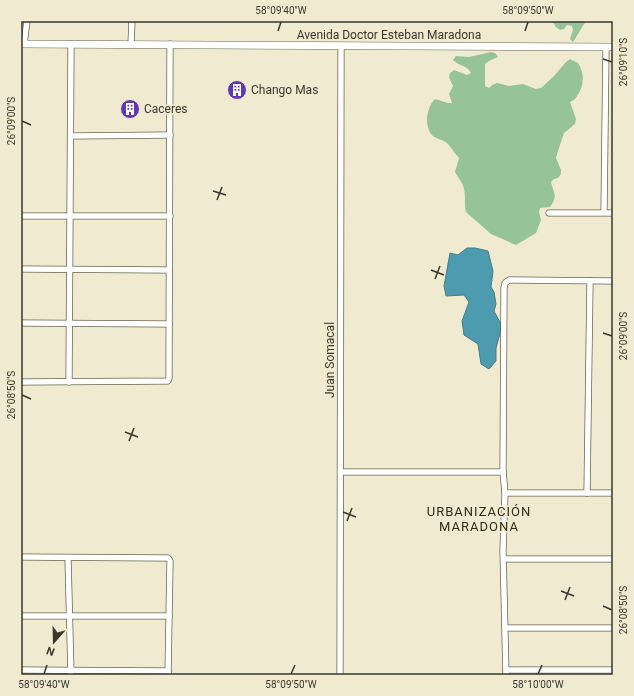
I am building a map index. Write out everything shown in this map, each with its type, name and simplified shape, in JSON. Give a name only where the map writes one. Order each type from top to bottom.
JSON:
[{"type":"main road","name":"Avenida Doctor Esteban Maradona","points":[[22,44],[610,47]]},
{"type":"street","points":[[22,44],[27,21]]},
{"type":"street","points":[[132,21],[132,44]]},
{"type":"street","points":[[69,382],[71,44]]},
{"type":"street","points":[[21,382],[168,381],[170,44]]},
{"type":"street","name":"Juan Somacal","points":[[340,675],[341,46]]},
{"type":"street","points":[[604,212],[610,47]]},
{"type":"street","points":[[71,136],[170,135]]},
{"type":"street","points":[[549,214],[613,213]]},
{"type":"street","points":[[21,216],[170,216]]},
{"type":"street","points":[[21,269],[70,268],[169,270]]},
{"type":"street","points":[[613,281],[509,280],[505,283],[503,472],[506,672],[613,670]]},
{"type":"street","points":[[587,493],[590,280]]},
{"type":"street","points":[[21,323],[70,322],[169,324]]},
{"type":"street","points":[[341,472],[503,472]]},
{"type":"street","points":[[504,493],[613,493]]},
{"type":"street","points":[[21,557],[168,558],[170,561],[168,673],[71,673],[21,670]]},
{"type":"street","points":[[68,558],[71,673]]},
{"type":"street","points":[[504,559],[613,559]]},
{"type":"street","points":[[21,616],[169,616]]},
{"type":"street","points":[[506,628],[613,628]]},
{"type":"green space","points":[[552,21],[586,21],[573,42],[570,39],[573,30],[572,26],[567,25],[564,29],[560,30]]},
{"type":"green space","points":[[491,52],[495,53],[498,57],[485,64],[485,86],[489,88],[497,83],[509,86],[523,84],[536,89],[541,88],[570,59],[578,63],[583,75],[581,88],[576,98],[570,102],[576,119],[575,124],[564,133],[556,158],[561,174],[558,178],[551,182],[555,195],[554,200],[550,207],[540,208],[539,212],[541,220],[536,233],[516,245],[491,234],[466,212],[465,192],[462,182],[455,172],[459,158],[447,143],[431,134],[427,121],[428,111],[435,99],[452,103],[449,94],[453,86],[449,77],[450,73],[454,70],[467,75],[471,73],[467,68],[453,60],[456,56],[469,57]]},
{"type":"water","points":[[467,248],[488,251],[493,271],[491,287],[494,292],[496,304],[494,311],[502,326],[496,348],[496,361],[489,369],[481,364],[478,344],[464,335],[462,321],[469,302],[464,295],[446,296],[444,286],[450,253],[458,255]]},
{"type":"place","name":"Chango Mas","points":[[237,90]]},
{"type":"place","name":"Caceres","points":[[130,109]]},
{"type":"district","name":"URBANIZACIÓN MARADONA","points":[[479,518]]}]
